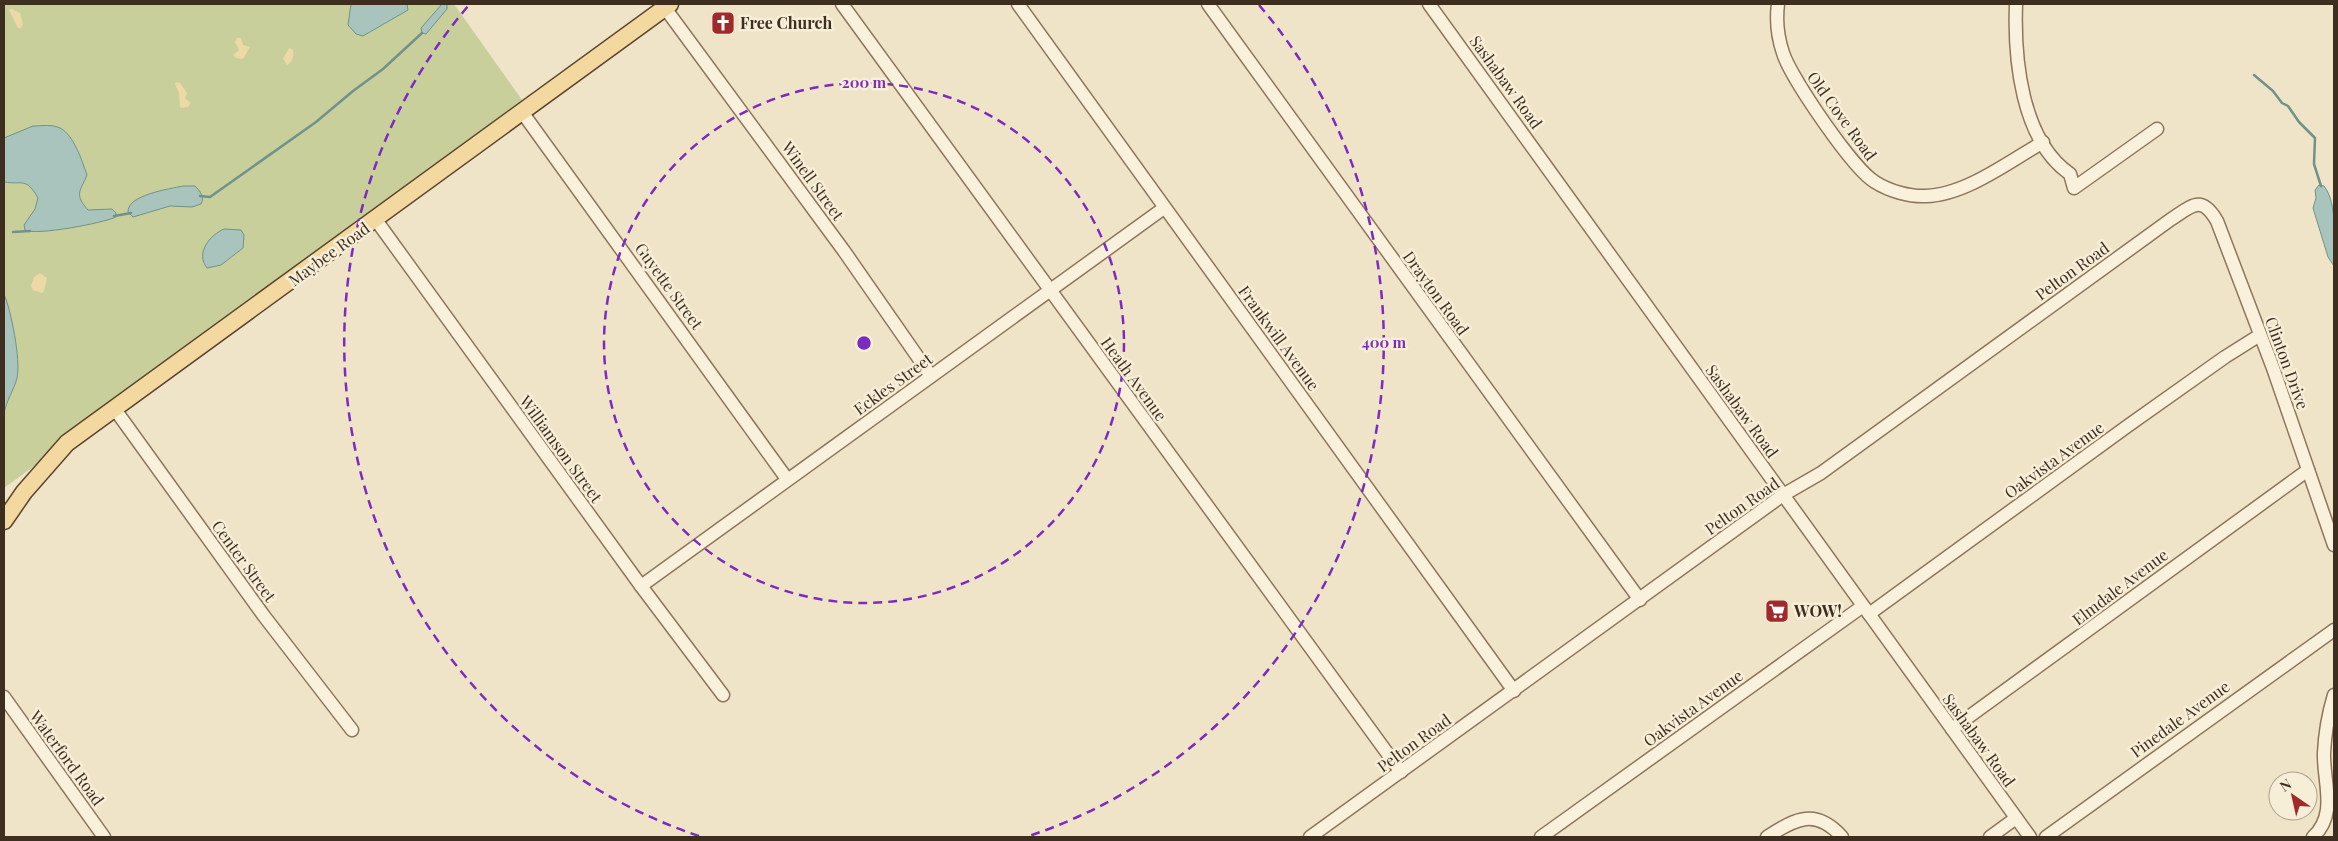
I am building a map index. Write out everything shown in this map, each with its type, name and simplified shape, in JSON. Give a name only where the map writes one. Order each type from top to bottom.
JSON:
[{"type":"main road","name":"Maybee Road","points":[[4,521],[24,492],[67,443],[668,6]]},
{"type":"street","name":"Heath Avenue","points":[[842,4],[1401,772]]},
{"type":"street","name":"Frankwill Avenue","points":[[1018,4],[1514,691]]},
{"type":"street","name":"Drayton Road","points":[[1208,4],[1640,600]]},
{"type":"street","name":"Sashabaw Road","points":[[1429,4],[2030,837]]},
{"type":"street","name":"Old Cove Road","points":[[1778,4],[1778,27],[1782,51],[1797,84],[1860,170],[1875,182],[1910,195],[1942,194],[1971,184],[2043,142]]},
{"type":"street","points":[[2016,4],[2015,38],[2022,91],[2050,156],[2058,166],[2070,174],[2074,188],[2157,129]]},
{"type":"street","name":"Winell Street","points":[[668,6],[844,251],[931,376]]},
{"type":"street","name":"Guyette Street","points":[[522,112],[788,480]]},
{"type":"street","name":"Clinton Drive","points":[[2195,204],[2201,203],[2207,206],[2217,221],[2334,545]]},
{"type":"street","name":"Pelton Road","points":[[1310,837],[1783,495],[1821,472],[2170,220],[2195,204]]},
{"type":"street","name":"Eckles Street","points":[[641,586],[1164,208]]},
{"type":"street","name":"Williamson Street","points":[[376,220],[641,586],[723,695]]},
{"type":"street","name":"Oakvista Avenue","points":[[1541,837],[2225,357],[2260,336]]},
{"type":"street","name":"Center Street","points":[[114,408],[264,616],[352,730]]},
{"type":"street","name":"Elmdale Avenue","points":[[1952,729],[2308,470]]},
{"type":"street","name":"Pinedale Avenue","points":[[2046,837],[2334,630]]},
{"type":"street","points":[[2313,837],[2325,824],[2327,815],[2328,798],[2324,755],[2325,725],[2334,695]]},
{"type":"street","name":"Waterford Road","points":[[4,697],[104,837]]},
{"type":"street","points":[[1990,837],[2016,818]]},
{"type":"street","points":[[1767,837],[1797,820],[1808,819],[1823,821],[1842,837]]},
{"type":"green space","points":[[4,4],[454,4],[527,107],[4,488]]},
{"type":"sand","points":[[12,9],[20,13],[23,24],[21,28],[18,28],[9,10]]},
{"type":"sand","points":[[237,38],[241,38],[243,45],[250,47],[243,59],[236,58],[233,55],[239,50],[235,42]]},
{"type":"sand","points":[[289,48],[293,50],[293,56],[291,62],[287,65],[283,59]]},
{"type":"sand","points":[[176,82],[180,83],[187,93],[185,98],[191,103],[188,107],[180,107]]},
{"type":"sand","points":[[40,273],[47,278],[42,293],[33,290],[31,286],[34,277]]},
{"type":"water","points":[[351,4],[407,4],[408,10],[363,36],[356,34],[348,25]]},
{"type":"water","points":[[442,4],[447,4],[447,9],[426,34],[422,33],[421,28]]},
{"type":"water","points":[[33,126],[57,127],[65,131],[77,149],[87,175],[80,193],[81,200],[88,210],[112,209],[116,213],[116,217],[55,230],[25,230],[24,225],[35,209],[38,198],[27,184],[4,182],[4,138]]},
{"type":"water","points":[[2319,185],[2324,186],[2328,193],[2333,213],[2334,266],[2328,257],[2313,208],[2316,198],[2315,190]]},
{"type":"water","points":[[183,186],[195,186],[202,197],[201,204],[192,207],[170,206],[133,217],[128,212],[134,201],[141,197]]},
{"type":"water","points":[[224,229],[241,230],[244,235],[243,248],[221,265],[207,268],[204,262],[203,251],[209,240]]},
{"type":"water","points":[[4,294],[15,335],[18,370],[16,382],[4,414]]},
{"type":"waterway","points":[[200,196],[210,197],[316,122],[383,69],[422,33]]},
{"type":"waterway","points":[[2254,75],[2273,91],[2282,103],[2288,106],[2299,122],[2315,138],[2314,164],[2321,186]]},
{"type":"waterway","points":[[114,216],[131,213]]},
{"type":"waterway","points":[[13,232],[30,231]]},
{"type":"place","name":"Free Church","points":[[723,23]]},
{"type":"place","name":"WOW!","points":[[1777,611]]}]
